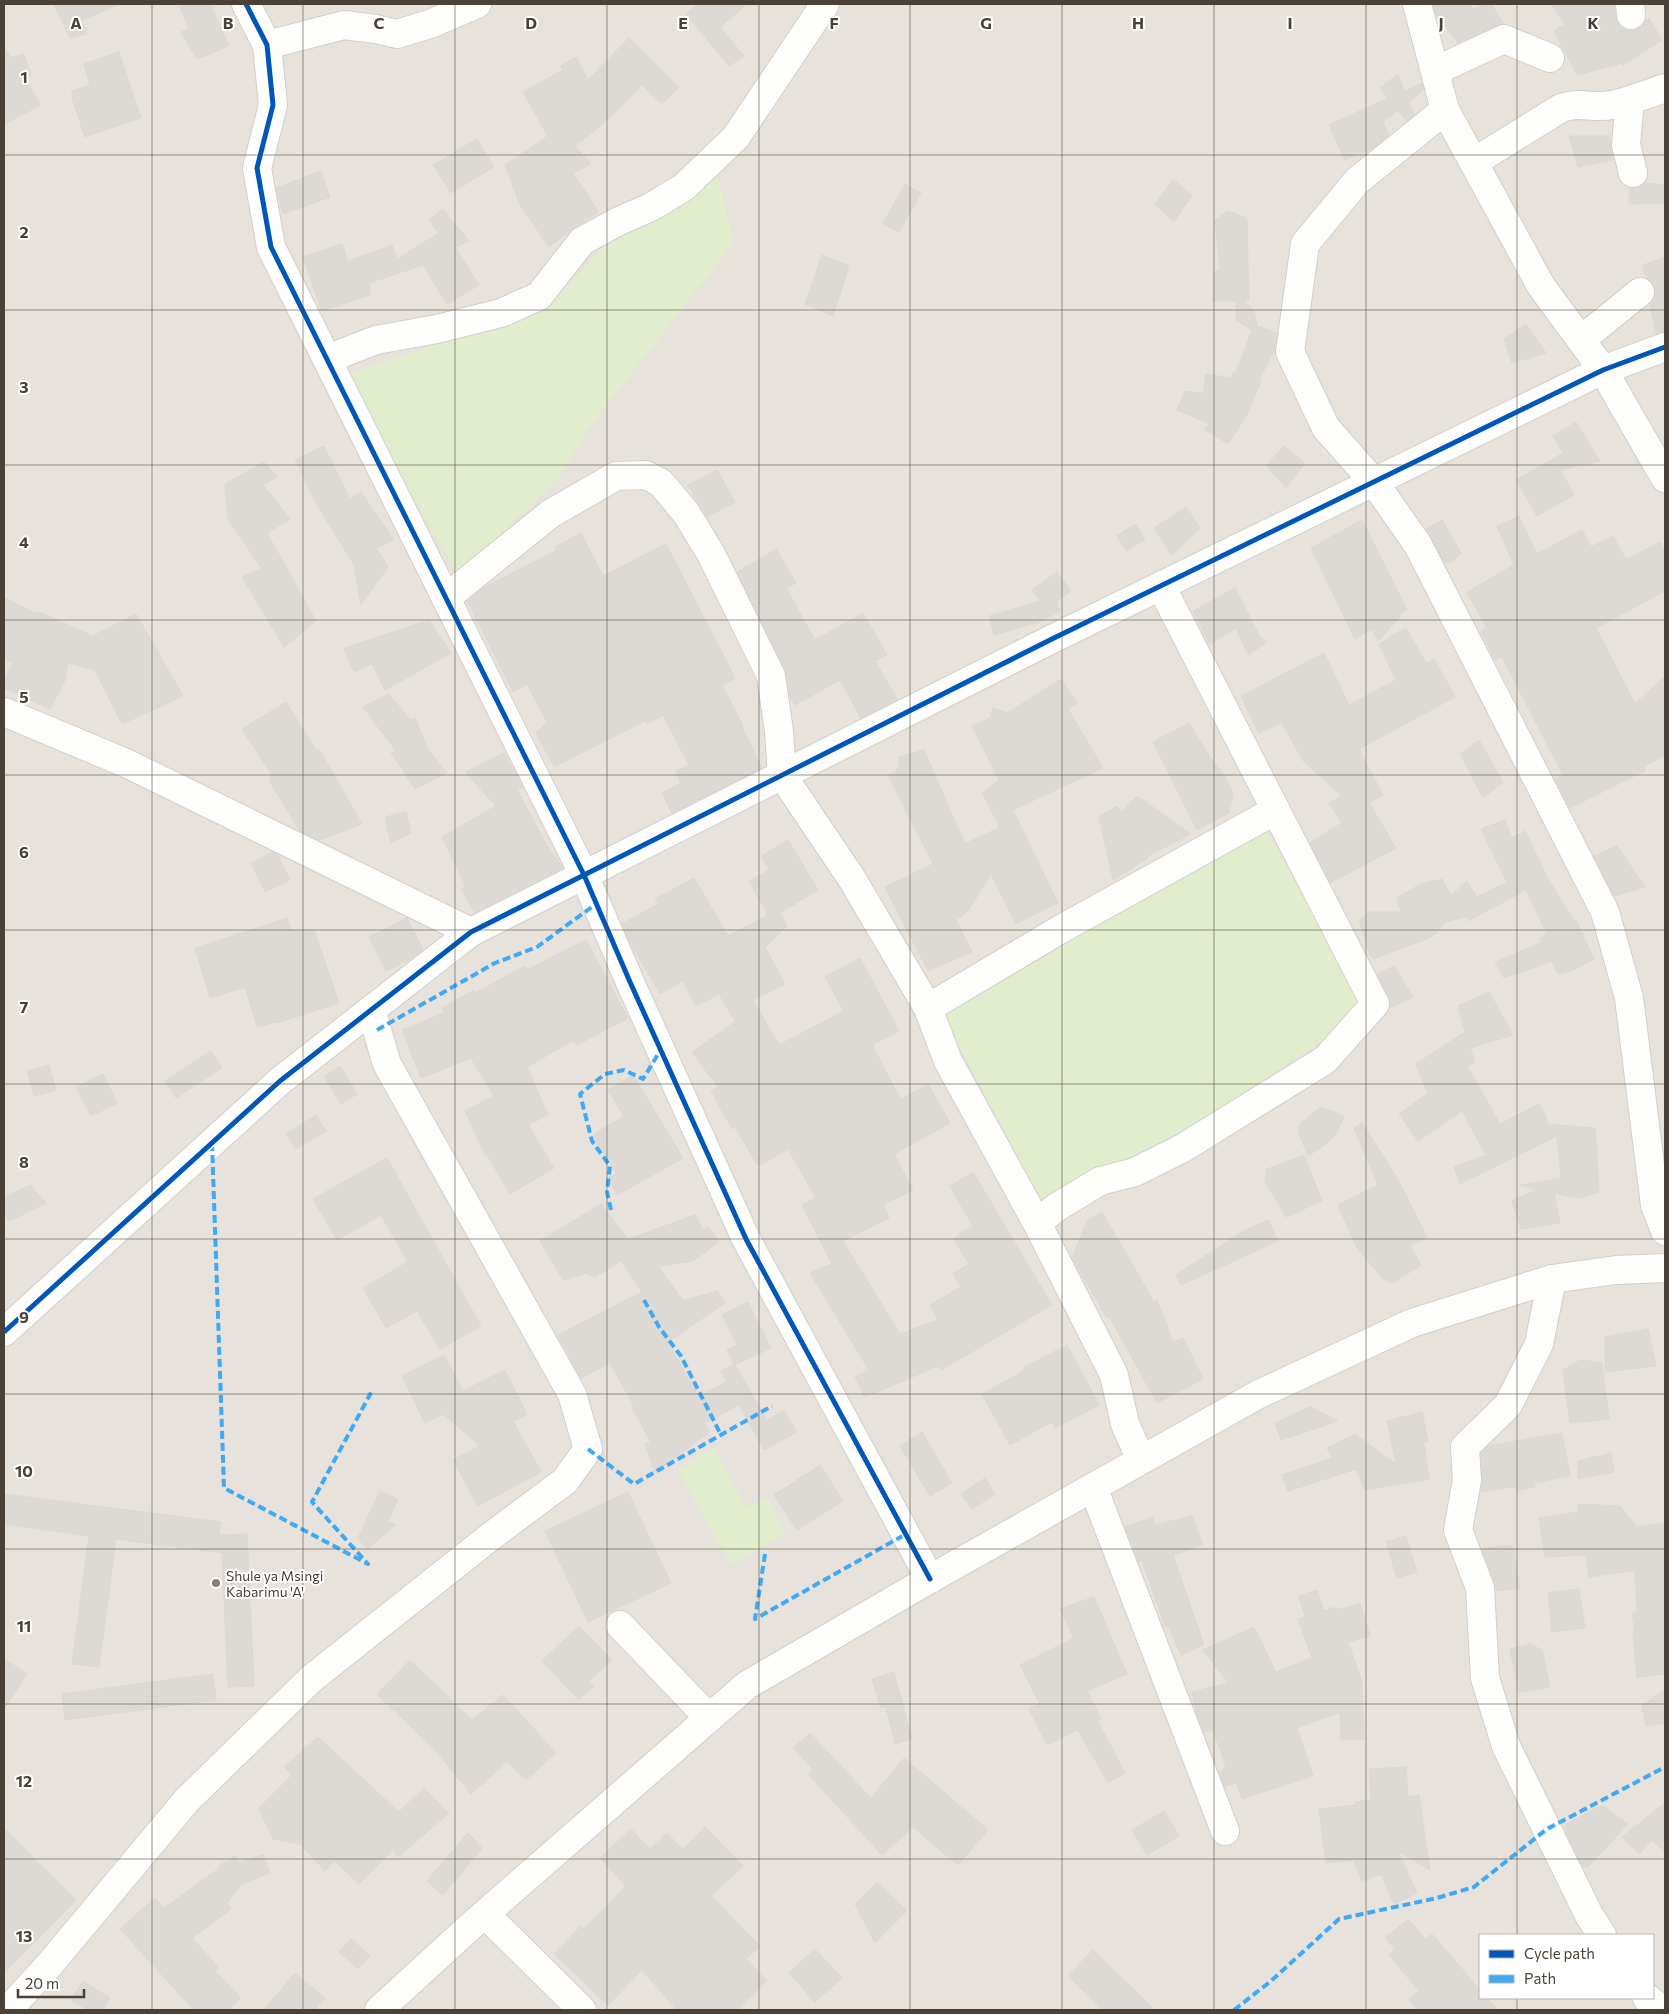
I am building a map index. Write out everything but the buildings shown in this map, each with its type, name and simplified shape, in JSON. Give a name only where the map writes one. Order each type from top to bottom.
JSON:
[{"type":"street","points":[[246,4],[267,45],[273,105],[257,168],[271,247],[584,875],[746,1239],[930,1579]]},
{"type":"street","points":[[267,45],[344,25],[397,34],[430,24],[477,4]]},
{"type":"street","points":[[327,359],[376,340],[437,329],[501,313],[539,296],[582,241],[619,221],[651,207],[684,186],[736,137],[825,4]]},
{"type":"street","points":[[1417,4],[1446,110],[1541,286],[1603,370],[1665,478]]},
{"type":"street","points":[[1435,71],[1504,39],[1550,58]]},
{"type":"street","points":[[1474,162],[1561,108],[1577,104],[1610,105],[1665,88]]},
{"type":"street","points":[[1630,100],[1626,144],[1633,173]]},
{"type":"street","points":[[1446,110],[1357,181],[1305,244],[1290,352],[1326,428],[1374,482],[1418,545],[1605,912],[1630,998],[1655,1205],[1665,1231]]},
{"type":"street","points":[[1581,340],[1640,292]]},
{"type":"street","points":[[4,1332],[280,1081],[471,932],[1160,586],[1603,370],[1665,347]]},
{"type":"street","points":[[446,598],[550,514],[616,476],[646,475],[661,483],[686,513],[711,554],[772,676],[782,775],[852,879],[928,1008],[948,1061],[1037,1223],[1114,1375],[1125,1424],[1141,1460]]},
{"type":"street","points":[[1037,1223],[1057,1207],[1100,1181],[1134,1172],[1184,1148],[1325,1060],[1375,1004],[1160,586]]},
{"type":"street","points":[[4,712],[128,764],[471,932]]},
{"type":"street","points":[[928,1008],[1061,929],[1276,810]]},
{"type":"street","points":[[8,2010],[50,1964],[187,1800],[311,1679],[565,1481],[588,1449],[572,1394],[387,1064],[371,1010]]},
{"type":"street","points":[[379,2010],[484,1914],[747,1685],[930,1579],[1257,1395],[1412,1323],[1552,1279],[1616,1270],[1665,1268]]},
{"type":"street","points":[[1552,1279],[1540,1344],[1508,1405],[1465,1447],[1466,1480],[1458,1530],[1480,1588],[1485,1678],[1506,1746],[1589,1915],[1601,1934]]},
{"type":"street","points":[[1093,1487],[1224,1831]]},
{"type":"street","points":[[620,1625],[709,1718]]},
{"type":"street","points":[[484,1914],[582,2010]]},
{"type":"street","points":[[1648,1999],[1662,2010]]},
{"type":"shaded area","points":[[4,4],[1665,4],[1665,2010],[4,2010]]},
{"type":"green space","points":[[717,173],[734,242],[588,429],[558,479],[458,575],[342,377],[551,303],[606,244]]},
{"type":"green space","points":[[1263,825],[1368,1010],[1051,1221],[942,1013]]},
{"type":"green space","points":[[714,1448],[746,1508],[766,1497],[786,1534],[731,1564],[678,1470]]},
{"type":"marked path","points":[[377,1030],[495,963],[537,947],[596,904]]},
{"type":"marked path","points":[[611,1210],[607,1192],[610,1166],[592,1141],[580,1094],[605,1074],[624,1070],[643,1079],[660,1051]]},
{"type":"marked path","points":[[212,1143],[224,1488],[368,1564],[312,1502],[373,1389]]},
{"type":"marked path","points":[[644,1300],[659,1327],[681,1356],[721,1435]]},
{"type":"marked path","points":[[588,1449],[634,1484],[772,1406]]},
{"type":"marked path","points":[[765,1554],[755,1619],[906,1534]]},
{"type":"marked path","points":[[1234,2010],[1271,1981],[1339,1919],[1437,1898],[1474,1887],[1547,1829],[1665,1767]]},
{"type":"cycle path","points":[[246,4],[267,45],[273,105],[257,168],[271,247],[584,875],[746,1239],[930,1579]]},
{"type":"cycle path","points":[[4,1332],[280,1081],[471,932],[1054,638],[1603,370],[1665,347]]},
{"type":"place","name":"Shule ya Msingi Kabarimu 'A'","points":[[216,1583]]}]
